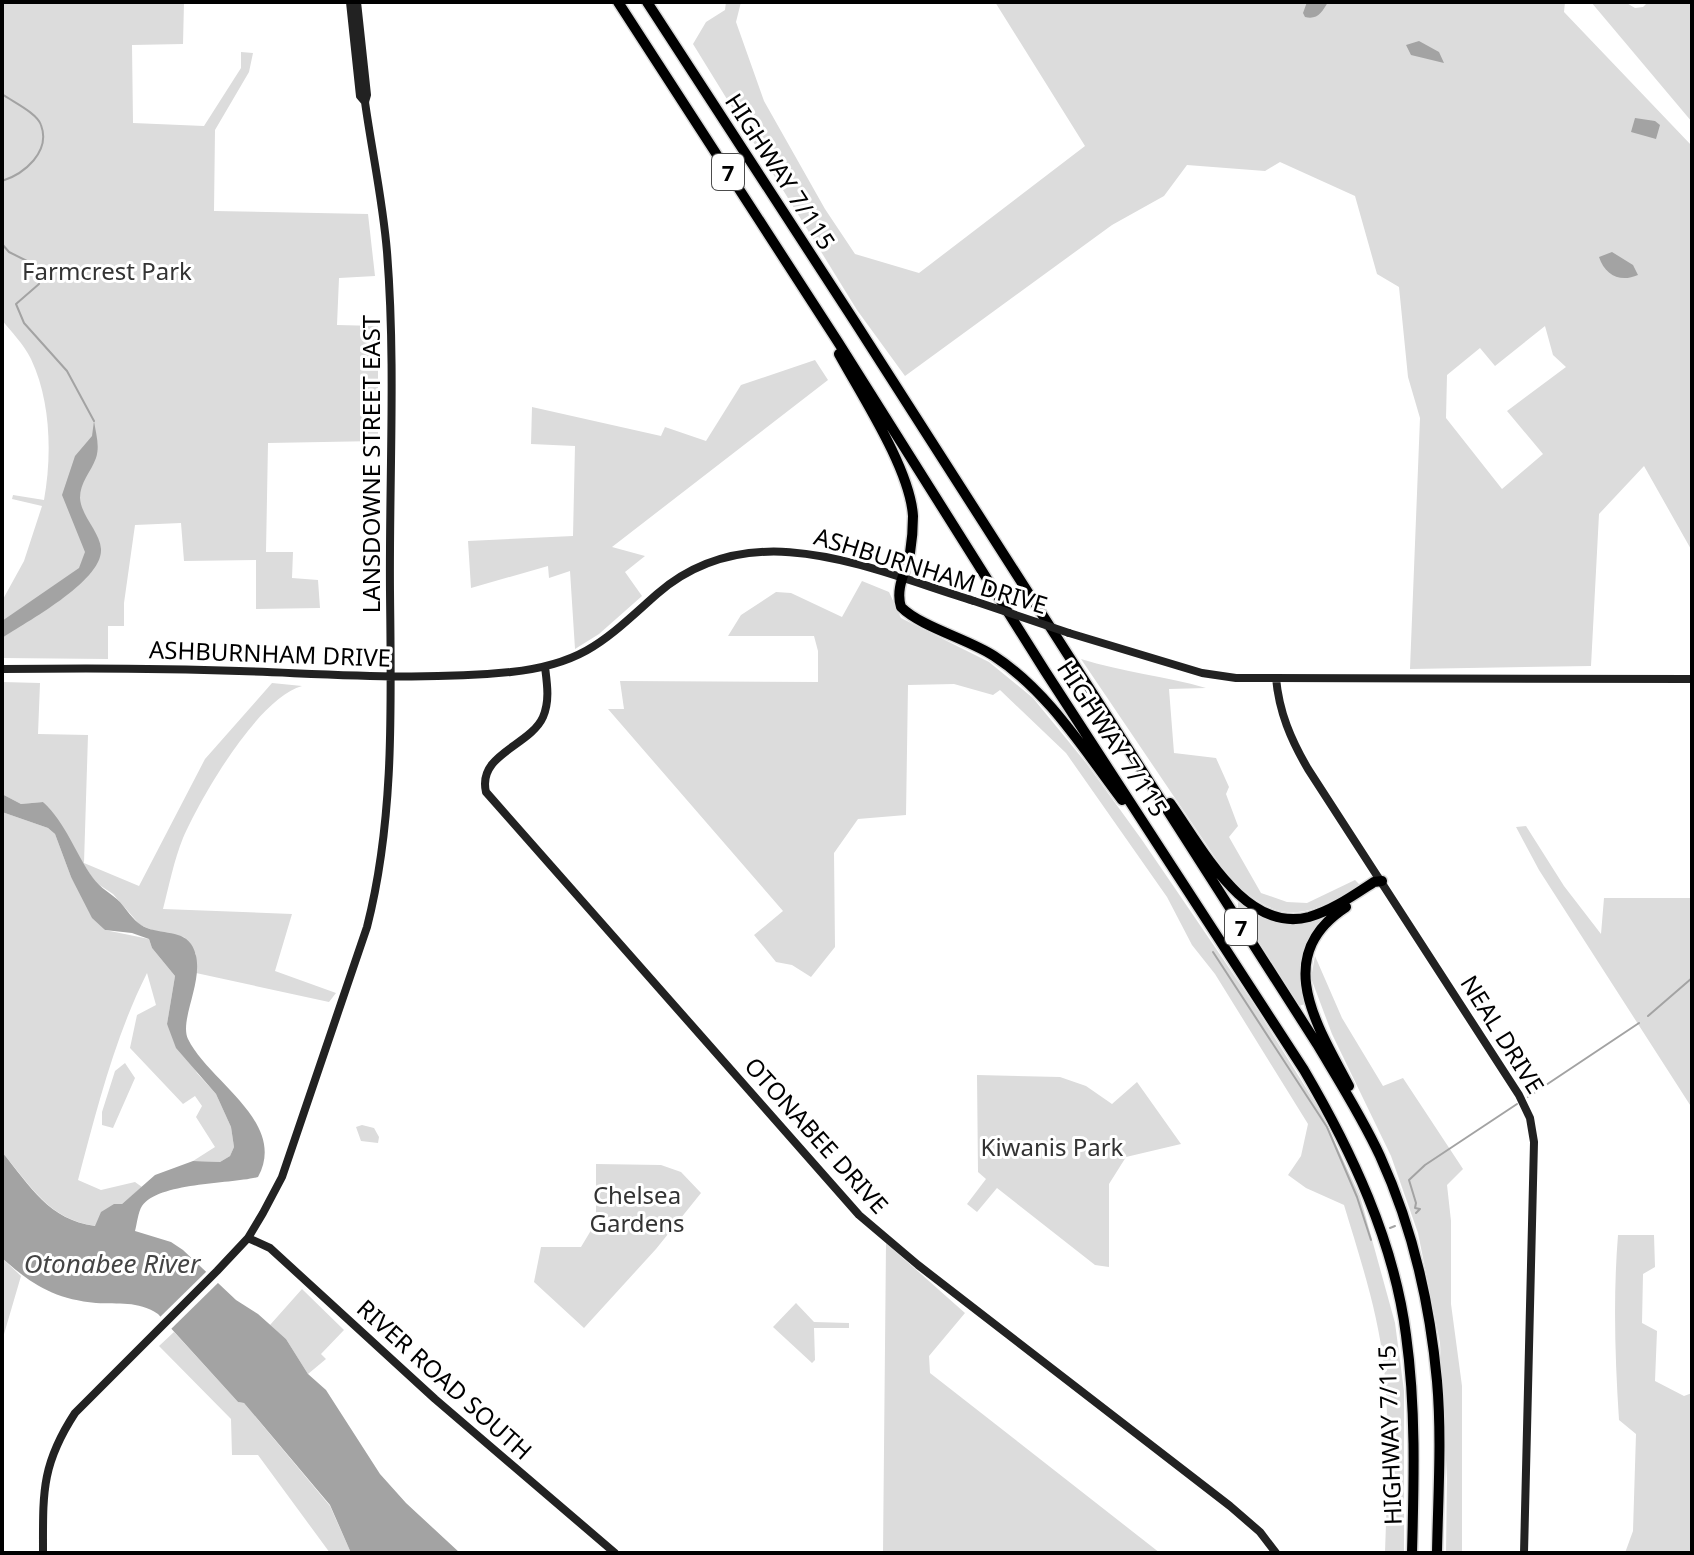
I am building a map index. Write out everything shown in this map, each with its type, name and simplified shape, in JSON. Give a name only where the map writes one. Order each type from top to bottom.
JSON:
[{"type":"highway","name":"HIGHWAY 7/115","points":[[618,2],[1334,1121],[1382,1237],[1396,1286],[1407,1344],[1415,1448],[1412,1553]]},
{"type":"highway","name":"HIGHWAY 7/115","points":[[647,2],[1317,1044],[1380,1156],[1404,1219],[1425,1303],[1437,1382],[1437,1553]]},
{"type":"highway","points":[[856,377],[908,490],[913,513],[912,538],[898,595],[902,610],[992,655],[1015,671],[1041,697],[1186,887]]},
{"type":"highway","points":[[1139,767],[1152,779],[1210,862],[1259,911],[1285,919],[1309,917],[1333,908],[1374,882],[1382,881]]},
{"type":"highway","points":[[1364,1125],[1354,1096],[1323,1037],[1305,985],[1304,968],[1319,930],[1342,910],[1379,887],[1382,881]]},
{"type":"street","name":"LANSDOWNE STREET EAST","points":[[350,2],[358,83],[360,96],[365,102]]},
{"type":"street","name":"LANSDOWNE STREET EAST","points":[[43,1553],[45,1475],[60,1436],[75,1413],[248,1238],[282,1177],[375,898],[387,800],[391,677],[390,325],[387,254],[365,102],[367,95],[357,2]]},
{"type":"street","name":"ASHBURNHAM DRIVE","points":[[2,669],[237,671],[391,677],[512,672],[545,667],[565,661],[602,642],[683,576],[743,553],[774,550],[805,552],[902,579],[1202,673],[1236,678],[1688,679]]},
{"type":"street","name":"OTONABEE DRIVE","points":[[545,667],[548,691],[543,718],[490,767],[483,782],[486,792],[859,1215],[918,1265],[1230,1506],[1260,1532],[1276,1553]]},
{"type":"street","name":"NEAL DRIVE","points":[[1276,678],[1278,703],[1296,749],[1518,1092],[1530,1118],[1534,1141],[1524,1553]]},
{"type":"street","name":"RIVER ROAD SOUTH","points":[[248,1238],[270,1248],[435,1399],[615,1553]]},
{"type":"green space","name":"Farmcrest Park","points":[[2,2],[184,2],[183,44],[132,45],[133,123],[204,126],[241,68],[241,52],[253,53],[249,72],[215,130],[214,211],[368,214],[375,276],[339,278],[337,325],[378,326],[378,441],[268,443],[266,552],[293,552],[292,578],[318,580],[320,608],[256,609],[256,560],[184,561],[181,523],[135,525],[124,603],[124,626],[108,626],[108,659],[2,658],[2,601],[24,561],[42,506],[12,499],[13,495],[44,500],[49,447],[46,410],[38,375],[24,348],[2,320]]},
{"type":"green space","points":[[726,2],[741,2],[736,22],[764,101],[825,209],[855,254],[919,273],[1085,146],[995,2],[1565,2],[1564,12],[1692,146],[1692,551],[1644,466],[1599,514],[1591,666],[1410,669],[1420,418],[1408,377],[1399,287],[1377,274],[1355,196],[1280,162],[1265,171],[1187,165],[1164,196],[1112,225],[905,376],[857,310],[693,44],[706,22],[725,10]],"holes":[[[1545,326],[1553,355],[1566,367],[1507,411],[1543,454],[1502,489],[1446,418],[1447,375],[1480,348],[1495,366]]]},
{"type":"green space","points":[[1591,2],[1625,2],[1635,8],[1643,7],[1648,2],[1692,2],[1692,122]]},
{"type":"green space","points":[[815,360],[828,380],[612,547],[645,556],[625,572],[642,596],[599,634],[575,649],[570,571],[549,578],[548,566],[471,588],[468,541],[573,536],[575,446],[531,444],[532,407],[661,436],[665,427],[706,441],[741,385]]},
{"type":"green space","points":[[862,581],[889,592],[901,618],[989,662],[1033,698],[1087,764],[1142,840],[1253,1003],[1321,1112],[1360,1196],[1395,1323],[1404,1391],[1404,1553],[1385,1553],[1387,1437],[1384,1367],[1373,1306],[1344,1205],[1306,1188],[1288,1175],[1301,1156],[1308,1124],[1215,974],[1192,945],[1167,897],[1066,753],[1000,690],[993,695],[954,684],[908,685],[906,815],[858,819],[834,853],[835,947],[811,977],[792,965],[776,962],[754,935],[783,911],[608,709],[624,709],[620,681],[818,682],[818,651],[814,636],[728,636],[741,615],[776,592],[791,593],[842,617]]},
{"type":"green space","points":[[1081,659],[1206,688],[1169,689],[1174,753],[1216,758],[1229,787],[1226,794],[1238,826],[1229,837],[1261,893],[1287,902],[1307,903],[1355,880],[1360,885],[1322,906],[1290,912],[1261,903],[1245,891],[1227,875]]},
{"type":"green space","points":[[2,682],[40,683],[38,734],[88,735],[84,863],[139,886],[205,759],[272,683],[302,686],[285,694],[267,709],[217,775],[183,838],[163,909],[292,914],[275,971],[336,993],[329,1002],[196,973],[196,954],[184,937],[140,925],[113,894],[95,882],[43,802],[21,804],[2,794]]},
{"type":"green space","points":[[2,812],[48,828],[55,834],[71,877],[105,930],[149,939],[152,948],[175,976],[167,1024],[197,1073],[216,1094],[231,1127],[234,1147],[230,1156],[220,1162],[193,1161],[215,1147],[196,1117],[202,1106],[195,1096],[183,1104],[130,1048],[137,1015],[156,1005],[147,973],[116,1049],[78,1180],[101,1190],[135,1182],[142,1187],[96,1226],[66,1217],[53,1209],[2,1152]]},
{"type":"green space","points":[[1526,826],[1564,886],[1601,934],[1604,898],[1692,898],[1692,1108],[1539,870],[1516,827]]},
{"type":"green space","points":[[1238,902],[1269,919],[1321,915],[1325,919],[1302,958],[1305,1004],[1299,1006],[1238,908]]},
{"type":"green space","points":[[1315,956],[1342,1018],[1383,1086],[1403,1078],[1463,1169],[1447,1185],[1451,1221],[1451,1304],[1462,1386],[1462,1553],[1446,1553],[1447,1479],[1440,1343],[1418,1233],[1391,1156],[1332,1034],[1311,978]]},
{"type":"green space","points":[[125,1063],[135,1078],[113,1128],[102,1125],[102,1112],[115,1071]]},
{"type":"green space","name":"Kiwanis Park","points":[[977,1075],[1060,1077],[1086,1086],[1112,1104],[1137,1082],[1181,1144],[1126,1157],[1109,1184],[1109,1267],[1095,1265],[997,1188],[977,1212],[967,1204],[986,1179],[978,1172]]},
{"type":"green space","points":[[356,1127],[374,1128],[379,1137],[378,1143],[361,1141]]},
{"type":"green space","name":"Chelsea Gardens","points":[[596,1164],[661,1165],[681,1172],[701,1193],[656,1249],[584,1328],[534,1282],[541,1247],[581,1247],[596,1222]]},
{"type":"green space","points":[[1618,1235],[1654,1235],[1655,1267],[1643,1274],[1642,1323],[1657,1331],[1655,1381],[1684,1396],[1692,1393],[1692,1553],[1625,1553],[1633,1531],[1636,1434],[1619,1420],[1615,1328]]},
{"type":"green space","points":[[886,1243],[965,1313],[929,1356],[930,1373],[1160,1553],[883,1553]]},
{"type":"green space","points":[[2,1258],[21,1276],[2,1341]]},
{"type":"green space","points":[[302,1289],[344,1330],[321,1354],[326,1359],[308,1374],[286,1339],[270,1325]]},
{"type":"green space","points":[[796,1303],[814,1322],[849,1323],[849,1328],[814,1328],[815,1360],[812,1363],[773,1327]]},
{"type":"green space","points":[[174,1332],[238,1402],[244,1403],[330,1506],[351,1553],[330,1553],[258,1455],[232,1455],[231,1419],[159,1346]]},
{"type":"water","points":[[1307,2],[1328,2],[1319,14],[1309,18],[1303,13]]},
{"type":"water","points":[[1419,41],[1439,52],[1444,63],[1411,55],[1406,45]]},
{"type":"water","points":[[1635,118],[1655,121],[1660,125],[1656,139],[1631,132]]},
{"type":"water","points":[[1612,252],[1633,265],[1638,275],[1619,278],[1609,273],[1599,257]]},
{"type":"water","points":[[94,421],[97,453],[80,498],[100,543],[98,561],[90,574],[61,600],[2,638],[2,621],[79,568],[85,552],[62,495],[75,456],[92,436]]},
{"type":"water","name":"Otonabee River","points":[[2,794],[21,804],[43,802],[58,819],[93,878],[135,920],[147,928],[181,936],[191,944],[197,968],[187,1019],[188,1039],[255,1121],[263,1138],[264,1157],[258,1177],[164,1192],[142,1206],[135,1231],[171,1242],[183,1250],[236,1300],[258,1314],[286,1339],[308,1374],[326,1390],[380,1474],[460,1553],[351,1553],[330,1505],[244,1403],[238,1402],[158,1314],[135,1305],[81,1301],[56,1294],[34,1283],[2,1258],[2,1152],[53,1209],[65,1217],[95,1226],[101,1212],[114,1204],[122,1204],[155,1175],[193,1161],[220,1162],[230,1156],[234,1147],[231,1127],[216,1094],[176,1048],[167,1024],[175,976],[152,948],[149,939],[132,933],[105,930],[92,918],[71,877],[55,834],[48,828],[2,812]]},
{"type":"pier","points":[[209,1269],[221,1280],[168,1332],[157,1320]]},
{"type":"waterway","points":[[2,94],[35,116],[43,135],[34,160],[19,173],[2,181]]},
{"type":"waterway","points":[[2,244],[9,252],[37,266],[39,284],[16,304],[24,323],[67,371],[94,421]]},
{"type":"waterway","points":[[1213,952],[1327,1127],[1357,1197],[1371,1240]]},
{"type":"waterway","points":[[1648,1016],[1692,978]]},
{"type":"waterway","points":[[1528,1097],[1639,1023]]},
{"type":"waterway","points":[[1416,1213],[1420,1209],[1415,1208],[1409,1180],[1425,1165],[1517,1104]]},
{"type":"waterway","points":[[1390,1228],[1395,1226]]}]
